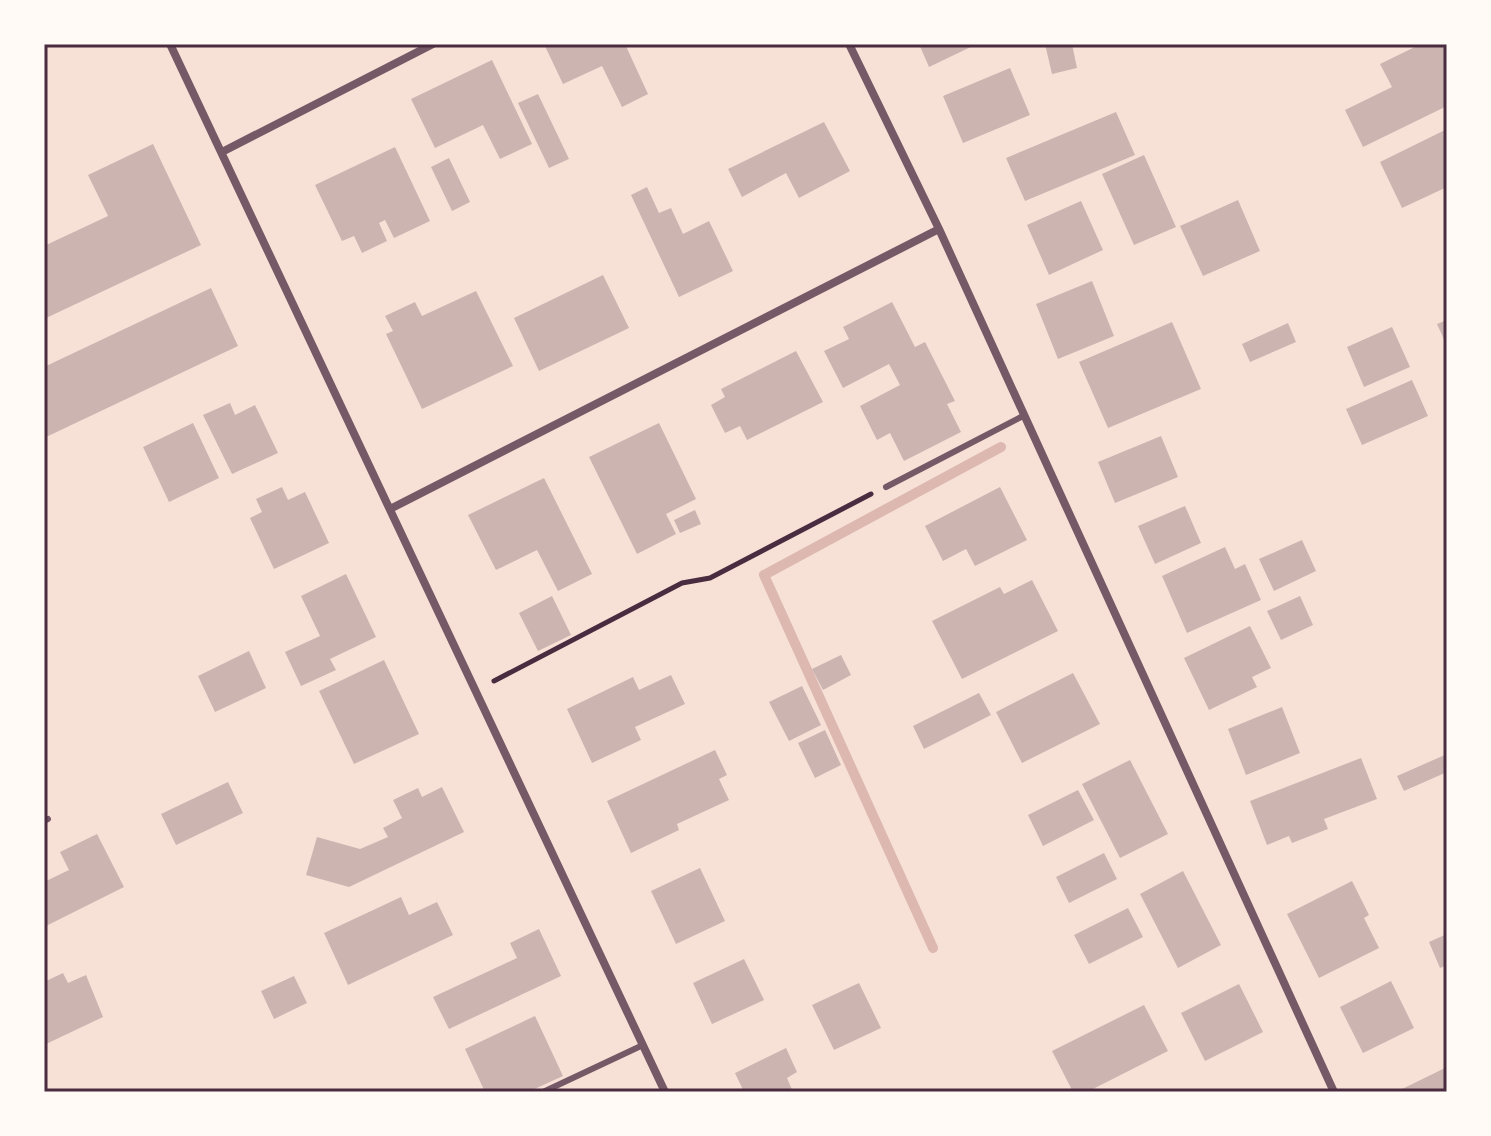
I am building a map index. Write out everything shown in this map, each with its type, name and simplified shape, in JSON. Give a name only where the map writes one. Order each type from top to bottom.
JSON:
[{"type":"street","points":[[170,44],[665,1092]]},
{"type":"street","points":[[222,152],[433,44]]},
{"type":"street","points":[[849,44],[939,229],[1334,1092]]},
{"type":"street","points":[[390,509],[939,229]]},
{"type":"lane","points":[[886,487],[1023,416]]},
{"type":"lane","points":[[543,1092],[643,1045]]},
{"type":"path","points":[[475,690],[682,583],[710,578],[886,487]]},
{"type":"building","points":[[544,44],[625,44],[648,94],[622,107],[602,66],[563,84]]},
{"type":"building","points":[[919,44],[977,44],[929,67]]},
{"type":"building","points":[[1045,44],[1072,44],[1077,68],[1052,74]]},
{"type":"building","points":[[1421,44],[1442,44],[1447,54],[1447,106],[1363,147],[1345,110],[1392,87],[1380,64]]},
{"type":"building","points":[[492,60],[532,144],[500,159],[483,125],[435,148],[411,99]]},
{"type":"building","points":[[1010,68],[1030,115],[963,143],[943,96]]},
{"type":"building","points":[[538,94],[569,159],[549,168],[518,103]]},
{"type":"building","points":[[1116,112],[1135,155],[1025,201],[1006,158]]},
{"type":"building","points":[[824,122],[850,171],[799,198],[786,173],[742,197],[728,169]]},
{"type":"building","points":[[1447,129],[1447,187],[1402,208],[1380,162]]},
{"type":"building","points":[[153,144],[201,245],[44,319],[44,246],[108,216],[88,175]]},
{"type":"building","points":[[395,147],[430,221],[394,238],[385,220],[379,223],[387,241],[362,253],[354,236],[342,241],[315,185]]},
{"type":"building","points":[[1144,155],[1176,227],[1134,245],[1102,174]]},
{"type":"building","points":[[449,158],[470,202],[452,211],[431,167]]},
{"type":"building","points":[[647,187],[659,213],[671,208],[683,234],[709,221],[733,271],[679,297],[631,195]]},
{"type":"building","points":[[1238,200],[1260,251],[1203,276],[1180,226]]},
{"type":"building","points":[[1081,201],[1103,250],[1049,275],[1027,225]]},
{"type":"building","points":[[603,275],[629,328],[539,371],[514,318]]},
{"type":"building","points":[[1092,281],[1114,336],[1058,359],[1036,304]]},
{"type":"building","points":[[211,288],[238,346],[44,438],[44,367]]},
{"type":"building","points":[[476,291],[513,366],[422,409],[386,334],[393,331],[385,316],[415,302],[422,316]]},
{"type":"building","points":[[892,302],[915,347],[925,342],[955,401],[947,404],[961,432],[904,461],[890,433],[877,440],[860,406],[900,385],[889,364],[843,388],[824,351],[849,339],[843,327]]},
{"type":"building","points":[[1447,320],[1447,346],[1437,324]]},
{"type":"building","points":[[1172,322],[1201,389],[1108,428],[1079,362]]},
{"type":"building","points":[[1288,323],[1296,342],[1250,362],[1242,344]]},
{"type":"building","points":[[1392,327],[1410,367],[1364,387],[1347,347]]},
{"type":"building","points":[[796,351],[823,402],[747,440],[740,426],[725,433],[711,405],[725,397],[721,389]]},
{"type":"building","points":[[1412,380],[1428,416],[1362,445],[1346,409]]},
{"type":"building","points":[[230,403],[235,415],[255,405],[278,453],[232,474],[203,415]]},
{"type":"building","points":[[193,423],[219,478],[169,502],[143,447]]},
{"type":"building","points":[[659,423],[696,499],[666,514],[676,534],[637,554],[589,457]]},
{"type":"building","points":[[1161,436],[1178,477],[1115,503],[1098,462]]},
{"type":"building","points":[[544,478],[592,574],[558,591],[537,550],[496,570],[468,515]]},
{"type":"building","points":[[282,487],[288,500],[305,492],[329,543],[274,569],[250,518],[262,512],[256,499]]},
{"type":"building","points":[[1000,487],[1027,540],[975,566],[966,549],[943,561],[925,526]]},
{"type":"building","points":[[1185,506],[1201,543],[1155,564],[1138,526]]},
{"type":"building","points":[[695,510],[701,524],[680,533],[674,520]]},
{"type":"building","points":[[1302,540],[1316,571],[1274,591],[1259,559]]},
{"type":"building","points":[[1225,547],[1235,569],[1245,564],[1261,600],[1187,633],[1162,576]]},
{"type":"building","points":[[346,574],[376,637],[330,659],[336,670],[301,686],[285,652],[320,636],[301,596]]},
{"type":"building","points":[[1032,580],[1058,631],[962,679],[932,621],[1000,587],[1004,594]]},
{"type":"building","points":[[552,596],[571,635],[538,651],[519,613]]},
{"type":"building","points":[[1300,596],[1313,625],[1281,640],[1267,611]]},
{"type":"building","points":[[1250,626],[1271,668],[1252,677],[1257,687],[1209,710],[1184,658]]},
{"type":"building","points":[[249,651],[266,688],[215,712],[198,676]]},
{"type":"building","points":[[841,655],[851,675],[823,690],[812,669]]},
{"type":"building","points":[[384,660],[419,734],[354,764],[319,691]]},
{"type":"building","points":[[1073,673],[1100,724],[1022,763],[996,712]]},
{"type":"building","points":[[671,675],[685,704],[635,727],[641,740],[592,763],[567,709],[633,677],[639,690]]},
{"type":"building","points":[[802,686],[821,725],[789,741],[769,702]]},
{"type":"building","points":[[979,693],[991,715],[924,749],[913,726]]},
{"type":"building","points":[[1282,707],[1300,753],[1246,775],[1228,729]]},
{"type":"building","points":[[825,730],[841,765],[815,778],[798,743]]},
{"type":"building","points":[[715,750],[727,775],[719,779],[729,800],[677,824],[679,830],[631,853],[607,801]]},
{"type":"building","points":[[1447,754],[1447,772],[1404,791],[1397,776]]},
{"type":"building","points":[[1361,758],[1377,799],[1324,819],[1328,829],[1292,843],[1289,836],[1267,845],[1250,801]]},
{"type":"building","points":[[1130,760],[1168,834],[1120,858],[1082,784]]},
{"type":"building","points":[[228,782],[243,813],[176,845],[161,814]]},
{"type":"building","points":[[442,787],[464,832],[349,887],[306,875],[317,837],[360,849],[388,837],[383,828],[402,818],[393,800],[418,788],[422,797]]},
{"type":"building","points":[[1078,790],[1094,820],[1043,846],[1028,815]]},
{"type":"building","points":[[97,834],[124,887],[44,927],[44,882],[69,870],[60,852]]},
{"type":"building","points":[[1104,853],[1117,879],[1069,903],[1056,877]]},
{"type":"building","points":[[700,868],[725,921],[676,944],[651,891]]},
{"type":"building","points":[[1183,871],[1221,945],[1178,968],[1140,894]]},
{"type":"building","points":[[1352,881],[1369,915],[1364,918],[1379,948],[1319,978],[1287,914]]},
{"type":"building","points":[[401,897],[409,915],[437,902],[453,935],[348,985],[324,933]]},
{"type":"building","points":[[1128,908],[1143,937],[1089,964],[1074,935]]},
{"type":"building","points":[[539,929],[561,976],[449,1029],[433,997],[517,958],[510,943]]},
{"type":"building","points":[[1447,934],[1447,965],[1440,968],[1429,942]]},
{"type":"building","points":[[744,959],[764,1000],[712,1024],[693,983]]},
{"type":"building","points":[[63,973],[68,983],[86,975],[103,1017],[44,1045],[44,982]]},
{"type":"building","points":[[294,976],[307,1003],[274,1019],[261,991]]},
{"type":"building","points":[[1391,981],[1414,1028],[1363,1053],[1340,1007]]},
{"type":"building","points":[[859,983],[881,1028],[834,1050],[812,1005]]},
{"type":"building","points":[[1239,984],[1263,1032],[1205,1061],[1181,1013]]},
{"type":"building","points":[[1144,1005],[1168,1051],[1087,1092],[1073,1092],[1052,1051]]},
{"type":"building","points":[[535,1016],[563,1076],[528,1092],[485,1092],[465,1049]]},
{"type":"building","points":[[786,1048],[797,1072],[787,1078],[793,1092],[744,1092],[735,1073]]},
{"type":"building","points":[[1447,1067],[1447,1092],[1396,1092]]},
{"type":"waterway","points":[[933,948],[764,575],[1001,447]]}]
